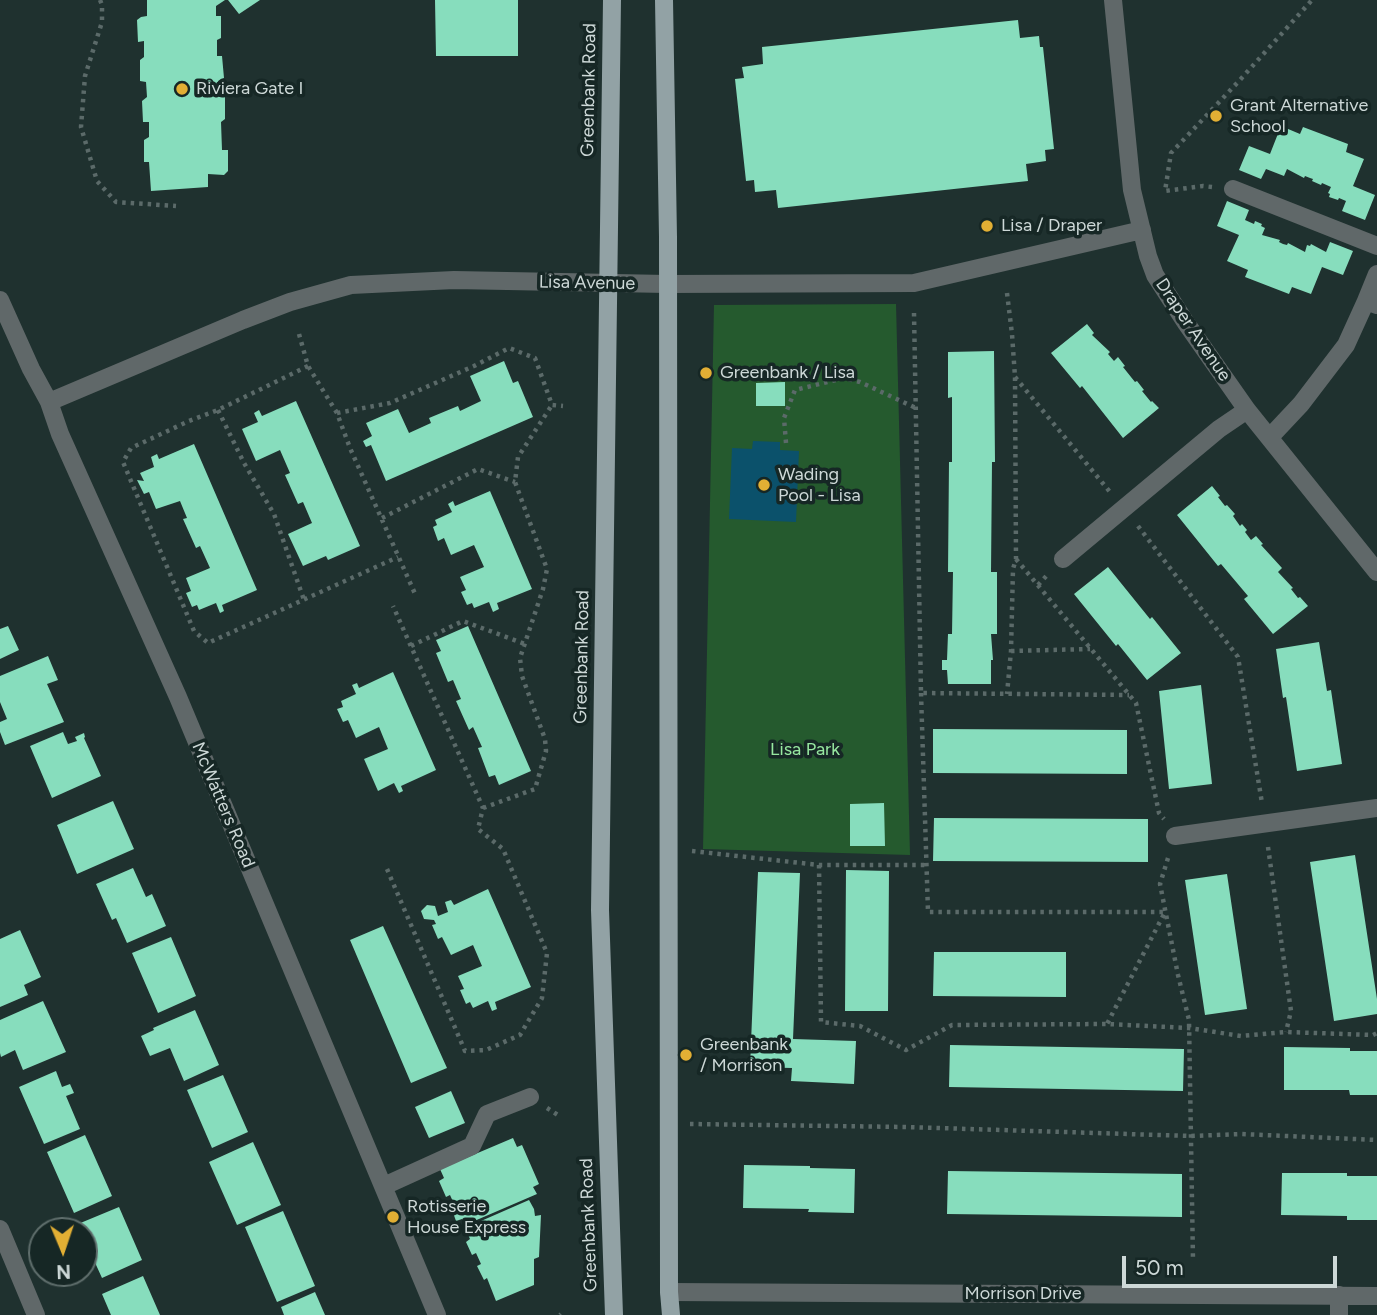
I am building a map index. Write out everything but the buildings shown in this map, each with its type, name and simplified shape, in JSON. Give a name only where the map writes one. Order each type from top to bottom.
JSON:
[{"type":"main road","name":"Greenbank Road","points":[[611,0],[600,910],[614,1315]]},
{"type":"main road","points":[[664,0],[671,1315]]},
{"type":"street","name":"Draper Avenue","points":[[1113,0],[1132,190],[1155,275],[1247,410],[1377,572]]},
{"type":"street","points":[[1233,189],[1377,246]]},
{"type":"street","name":"Lisa Avenue","points":[[49,402],[266,311],[351,285],[454,281],[914,283],[1142,230]]},
{"type":"street","points":[[1270,437],[1301,404],[1346,345],[1372,303],[1377,274]]},
{"type":"street","name":"McWatters Road","points":[[0,300],[49,402],[60,434],[178,697],[437,1315]]},
{"type":"street","points":[[1063,559],[1219,429],[1247,410]]},
{"type":"street","points":[[1175,836],[1377,808]]},
{"type":"street","points":[[384,1186],[472,1146],[487,1114],[530,1097]]},
{"type":"street","points":[[0,1229],[36,1315]]},
{"type":"street","name":"Morrison Drive","points":[[669,1292],[1377,1296]]},
{"type":"street","points":[[1339,1295],[1339,1315]]},
{"type":"path","points":[[100,0],[102,22],[85,76],[81,127],[97,181],[116,202],[176,206]]},
{"type":"path","points":[[1233,189],[1203,186],[1165,191],[1171,153],[1312,0]]},
{"type":"path","points":[[1007,293],[1015,377],[1016,559],[1013,569],[1007,694]]},
{"type":"path","points":[[914,313],[928,912],[1165,912]]},
{"type":"path","points":[[299,334],[308,366],[337,413],[416,596]]},
{"type":"path","points":[[337,413],[390,403],[509,348],[535,358],[552,405]]},
{"type":"path","points":[[308,366],[131,448],[123,462],[194,631],[208,643],[398,557]]},
{"type":"path","points":[[1015,377],[1125,509],[1238,657],[1265,824],[1290,1011],[1286,1031]]},
{"type":"path","points":[[786,443],[784,418],[794,390],[844,378],[860,382],[916,408]]},
{"type":"path","points":[[552,405],[563,406]]},
{"type":"path","points":[[483,808],[535,789],[546,751],[545,739],[522,676],[520,658],[547,569],[515,482],[518,457],[552,405]]},
{"type":"path","points":[[218,410],[244,463],[274,514],[304,600]]},
{"type":"path","points":[[382,518],[478,469],[515,482]]},
{"type":"path","points":[[1016,559],[1136,703],[1159,813],[1175,836],[1160,884],[1189,1020],[1193,1260]]},
{"type":"path","points":[[387,869],[465,1051],[486,1050],[520,1035],[542,999],[547,953],[503,849],[478,830],[483,808],[393,606]]},
{"type":"path","points":[[411,646],[463,621],[525,644]]},
{"type":"path","points":[[1011,651],[1091,649]]},
{"type":"path","points":[[922,693],[1130,695]]},
{"type":"path","points":[[692,851],[818,864],[926,865]]},
{"type":"path","points":[[818,864],[821,1022],[860,1026],[906,1050],[952,1025],[1107,1024],[1189,1028],[1241,1037],[1286,1031],[1377,1033]]},
{"type":"path","points":[[1107,1024],[1165,912]]},
{"type":"path","points":[[689,1124],[905,1127],[1191,1136],[1241,1134],[1377,1140]]},
{"type":"green space","name":"Lisa Park","points":[[896,304],[910,855],[703,849],[714,305]]},
{"type":"water","name":"Wading Pool - Lisa","points":[[753,441],[780,442],[780,450],[799,451],[796,522],[729,519],[732,448],[752,449]]},
{"type":"place","name":"Riviera Gate I","points":[[182,89]]},
{"type":"place","name":"Grant Alternative School","points":[[1216,116]]},
{"type":"place","name":"Lisa / Draper","points":[[987,226]]},
{"type":"place","name":"Greenbank / Lisa","points":[[706,373]]},
{"type":"place","name":"Wading Pool - Lisa","points":[[764,485]]},
{"type":"place","name":"Greenbank / Morrison","points":[[686,1055]]},
{"type":"place","name":"Rotisserie House Express","points":[[393,1217]]}]
